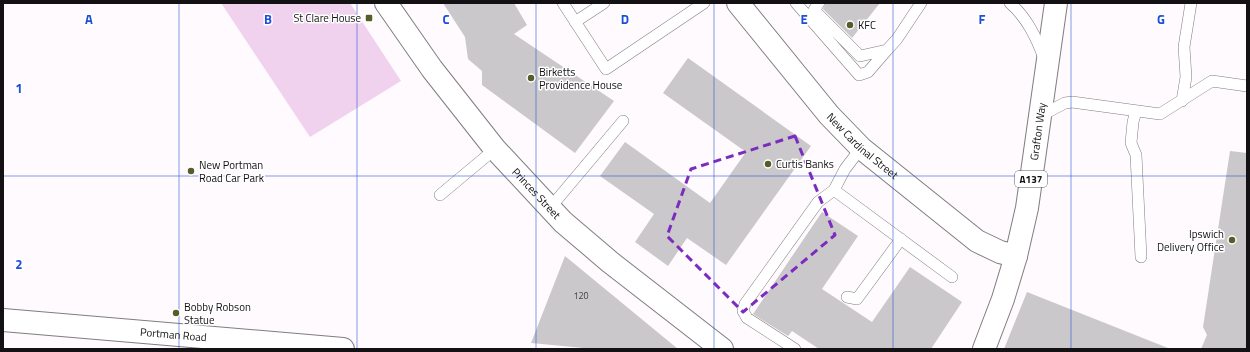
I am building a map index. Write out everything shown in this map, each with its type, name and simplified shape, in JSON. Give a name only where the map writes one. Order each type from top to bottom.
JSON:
[{"type":"main road","name":"Princes Street","points":[[386,3],[432,69],[495,148],[563,222],[714,347]]},
{"type":"main road","name":"New Cardinal Street","points":[[738,3],[829,116],[861,148],[977,241],[1000,252],[1016,256]]},
{"type":"main road","name":"Grafton Way","points":[[984,349],[1003,299],[1016,256],[1027,208],[1056,3]]},
{"type":"main road","name":"Portman Road","points":[[3,320],[343,349]]},
{"type":"lane","points":[[563,3],[606,69],[704,3]]},
{"type":"lane","points":[[575,22],[604,3]]},
{"type":"lane","points":[[796,3],[859,75],[868,72],[897,39],[921,3]]},
{"type":"lane","points":[[819,3],[814,10],[860,56],[887,50]]},
{"type":"lane","points":[[1010,3],[1034,32],[1047,66]]},
{"type":"lane","points":[[1182,101],[1186,77],[1184,47],[1191,3]]},
{"type":"lane","points":[[1040,116],[1065,103],[1072,102],[1160,114],[1212,81],[1247,86]]},
{"type":"lane","points":[[1136,111],[1133,122],[1131,143],[1136,155],[1141,258]]},
{"type":"lane","points":[[550,208],[623,121]]},
{"type":"lane","points":[[440,195],[495,148]]},
{"type":"lane","points":[[798,347],[747,318],[743,311],[745,304],[818,202],[834,190],[845,169],[861,148]]},
{"type":"lane","points":[[834,190],[952,277]]},
{"type":"lane","points":[[852,298],[901,239]]},
{"type":"highlighted area","points":[[795,136],[835,235],[743,312],[667,236],[691,169]]},
{"type":"shaded area","points":[[221,3],[350,3],[401,81],[310,137]]},
{"type":"building","name":"Birketts Providence House","points":[[443,3],[514,3],[527,25],[514,34],[614,101],[575,153],[482,85],[482,71],[468,59],[465,37]]},
{"type":"building","name":"KFC","points":[[826,3],[880,3],[852,38],[823,9]]},
{"type":"building","name":"Curtis Banks","points":[[688,58],[811,146],[726,265],[687,238],[668,266],[635,242],[654,214],[600,176],[625,142],[710,203],[746,152],[663,93]]},
{"type":"building","name":"Ipswich Delivery Office","points":[[1230,151],[1247,153],[1247,349],[1201,349],[1207,335],[1203,327]]},
{"type":"building","points":[[822,212],[858,236],[822,289],[872,322],[910,267],[962,302],[931,349],[819,349],[792,331],[788,336],[753,314]]},
{"type":"building","points":[[565,256],[678,349],[594,349],[531,343]]},
{"type":"building","points":[[1027,292],[1168,348],[1168,349],[1004,349]]},
{"type":"place","name":"St Clare House","points":[[369,18]]},
{"type":"place","name":"KFC","points":[[850,25]]},
{"type":"place","name":"Birketts Providence House","points":[[531,78]]},
{"type":"place","name":"Curtis Banks","points":[[768,164]]},
{"type":"place","name":"New Portman Road Car Park","points":[[191,171]]},
{"type":"place","name":"Ipswich Delivery Office","points":[[1232,240]]},
{"type":"place","name":"Bobby Robson Statue","points":[[176,313]]}]
